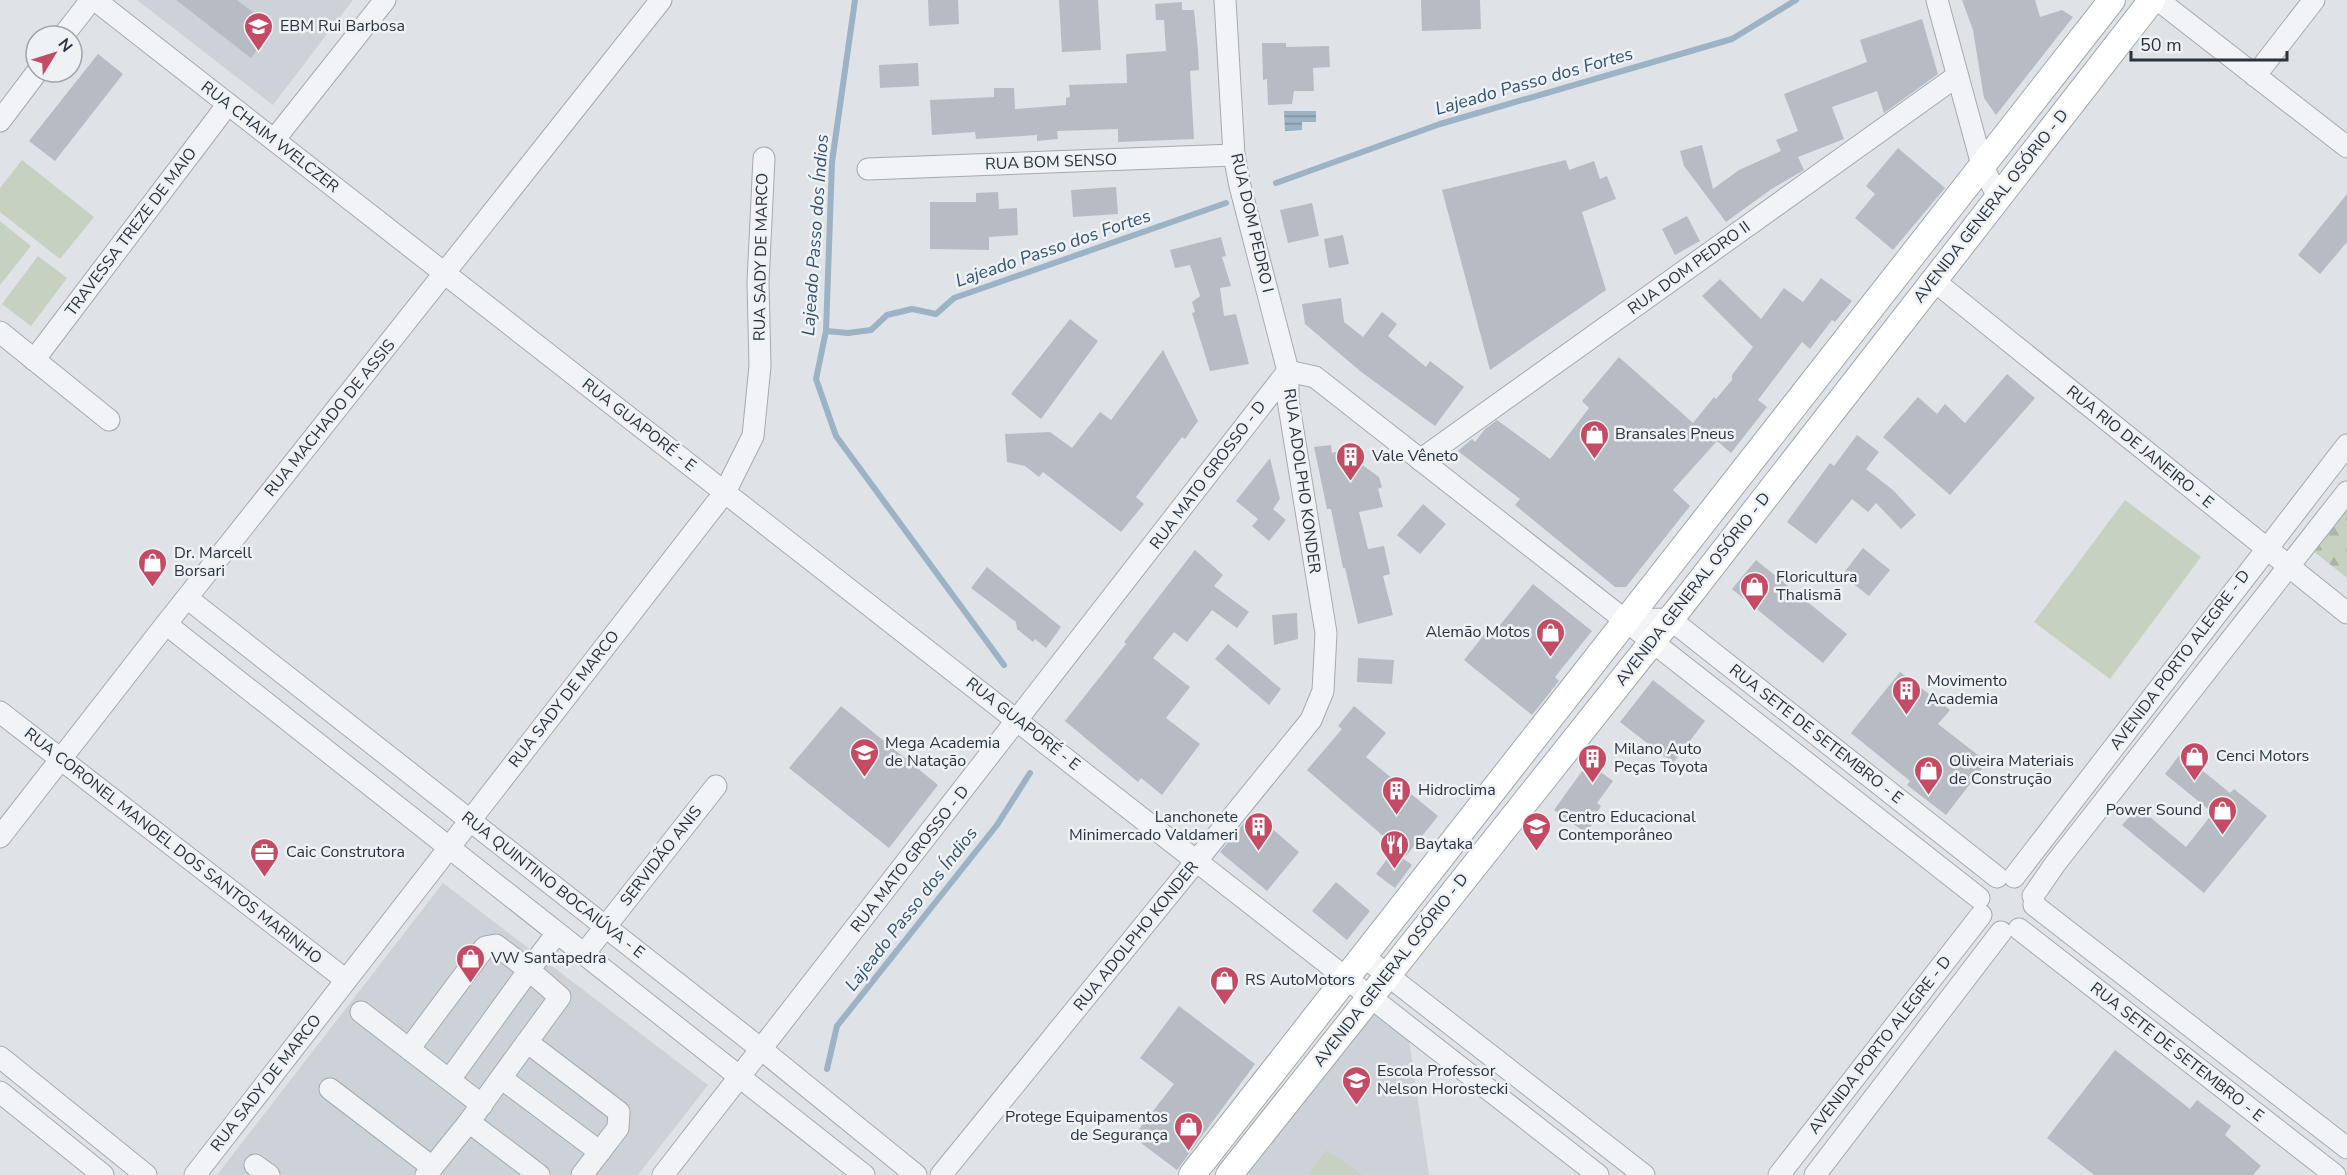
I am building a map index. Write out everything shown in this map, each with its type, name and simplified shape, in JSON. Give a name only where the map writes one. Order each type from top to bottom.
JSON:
[{"type":"main road","name":"AVENIDA GENERAL OSÓRIO - D","points":[[1192,1175],[2112,0]]},
{"type":"main road","name":"AVENIDA GENERAL OSÓRIO - D","points":[[1229,1175],[1652,642],[2152,0]]},
{"type":"street","points":[[73,24],[93,0]]},
{"type":"street","name":"RUA CHAIM WELCZER","points":[[93,0],[445,275]]},
{"type":"street","points":[[274,140],[385,0]]},
{"type":"street","name":"RUA MACHADO DE ASSIS","points":[[0,837],[187,597],[662,0]]},
{"type":"street","name":"RUA DOM PEDRO I","points":[[1225,0],[1234,155],[1288,372]]},
{"type":"street","points":[[1937,0],[1982,165],[1998,197]]},
{"type":"street","points":[[2158,0],[2347,147]]},
{"type":"street","points":[[2255,76],[2314,0]]},
{"type":"street","name":"RUA DOM PEDRO II","points":[[1420,460],[1957,76]]},
{"type":"street","points":[[0,122],[28,84]]},
{"type":"street","name":"TRAVESSA TREZE DE MAIO","points":[[34,360],[228,104]]},
{"type":"street","name":"RUA BOM SENSO","points":[[868,169],[1234,155]]},
{"type":"street","name":"RUA SADY DE MARCO","points":[[195,1175],[725,492],[753,436],[760,366],[758,282],[764,158]]},
{"type":"street","name":"RUA GUAPORÉ - E","points":[[445,275],[1371,995],[1598,1175]]},
{"type":"street","name":"RUA RIO DE JANEIRO - E","points":[[1933,280],[2347,613]]},
{"type":"street","points":[[0,332],[109,420]]},
{"type":"street","name":"RUA SETE DE SETEMBRO - E","points":[[1288,372],[1315,377],[1625,620],[1980,907]]},
{"type":"street","name":"RUA MATO GROSSO - D","points":[[663,1175],[1288,372]]},
{"type":"street","name":"RUA ADOLPHO KONDER","points":[[941,1175],[1311,720],[1323,691],[1326,633],[1288,400],[1288,372]]},
{"type":"street","name":"AVENIDA PORTO ALEGRE - D","points":[[2006,877],[2152,697],[2347,445]]},
{"type":"street","name":"AVENIDA PORTO ALEGRE - D","points":[[2034,901],[2055,864],[2347,492]]},
{"type":"street","name":"RUA QUINTINO BOCAIÚVA - E","points":[[187,597],[762,1049],[916,1175]]},
{"type":"street","points":[[1625,620],[1670,619]]},
{"type":"street","name":"RUA SETE DE SETEMBRO - E","points":[[1670,619],[2006,877]]},
{"type":"street","points":[[166,624],[864,1175]]},
{"type":"street","points":[[2152,697],[2174,712]]},
{"type":"street","name":"RUA CORONEL MANOEL DOS SANTOS MARINHO","points":[[0,712],[346,980]]},
{"type":"street","points":[[313,740],[334,713]]},
{"type":"street","name":"SERVIDÃO ANIS","points":[[584,954],[716,786]]},
{"type":"street","points":[[2006,877],[2026,884],[2034,901],[2030,920],[2010,930],[1993,928],[1980,907],[1982,889],[2006,877]]},
{"type":"street","name":"RUA SETE DE SETEMBRO - E","points":[[2034,901],[2347,1148]]},
{"type":"street","name":"AVENIDA PORTO ALEGRE - D","points":[[1779,1175],[1980,907]]},
{"type":"street","name":"RUA SETE DE SETEMBRO - E","points":[[2010,930],[2335,1175]]},
{"type":"street","name":"AVENIDA PORTO ALEGRE - D","points":[[1815,1175],[2010,930]]},
{"type":"street","points":[[450,1078],[557,933]]},
{"type":"street","points":[[330,1089],[429,1171],[469,1122],[560,997],[496,945],[485,947],[409,1049]]},
{"type":"street","points":[[1364,956],[1644,1175]]},
{"type":"street","points":[[361,1012],[482,1104]]},
{"type":"street","points":[[527,1042],[619,1112],[618,1128],[582,1175]]},
{"type":"street","points":[[0,1057],[146,1175]]},
{"type":"street","points":[[501,1078],[600,1152]]},
{"type":"street","points":[[0,1092],[103,1175]]},
{"type":"street","points":[[469,1122],[539,1175]]},
{"type":"street","points":[[74,1152],[91,1131]]},
{"type":"street","points":[[2341,1175],[2347,1167]]},
{"type":"shaded area","name":"EBM Rui Barbosa","points":[[137,0],[353,0],[273,105]]},
{"type":"shaded area","name":"VW Santapedra","points":[[443,883],[708,1085],[638,1175],[217,1175]]},
{"type":"shaded area","name":"Escola Professor Nelson Horostecki","points":[[1370,1007],[1408,1034],[1429,1175],[1239,1175]]},
{"type":"green space","points":[[22,160],[94,217],[60,259],[0,212],[0,188]]},
{"type":"green space","points":[[0,221],[31,246],[0,285]]},
{"type":"green space","points":[[38,256],[67,278],[31,326],[2,304]]},
{"type":"green space","points":[[2125,500],[2201,557],[2110,679],[2034,622]]},
{"type":"green space","points":[[2347,506],[2347,578],[2312,550]]},
{"type":"green space","points":[[1327,1150],[1362,1175],[1308,1175]]},
{"type":"water","points":[[1284,111],[1316,111],[1316,122],[1302,122],[1302,130],[1285,131]]},
{"type":"building","points":[[176,0],[237,0],[274,28],[251,58]]},
{"type":"building","points":[[928,0],[958,0],[959,24],[929,26]]},
{"type":"building","points":[[1059,0],[1098,0],[1101,50],[1062,52]]},
{"type":"building","points":[[1421,0],[1480,0],[1481,29],[1422,31]]},
{"type":"building","points":[[1962,0],[2035,0],[2040,17],[2062,10],[2073,17],[1996,115],[1984,98],[1973,30]]},
{"type":"building","points":[[1182,2],[1182,10],[1194,10],[1198,50],[1199,70],[1190,71],[1194,139],[1118,142],[1118,129],[1057,131],[1058,139],[1037,141],[1037,135],[976,139],[975,132],[932,135],[930,100],[994,97],[994,88],[1014,88],[1015,109],[1066,105],[1066,98],[1070,97],[1069,85],[1127,83],[1126,54],[1166,51],[1164,20],[1156,20],[1155,4]]},
{"type":"building","points":[[1922,19],[1938,74],[1884,113],[1877,91],[1832,107],[1844,139],[1798,157],[1804,170],[1770,190],[1726,222],[1684,166],[1680,151],[1702,145],[1713,189],[1739,170],[1781,151],[1776,140],[1798,131],[1784,94],[1867,62],[1860,40]]},
{"type":"building","points":[[1262,43],[1286,43],[1286,47],[1329,46],[1330,67],[1313,68],[1314,91],[1294,91],[1292,104],[1268,105],[1267,79],[1263,80]]},
{"type":"building","points":[[98,54],[123,74],[55,161],[29,141],[74,84],[84,84],[84,72]]},
{"type":"building","points":[[918,63],[919,86],[880,88],[879,65]]},
{"type":"building","points":[[1898,148],[1945,188],[1893,250],[1855,218],[1875,194],[1866,186]]},
{"type":"building","points":[[1566,160],[1569,170],[1594,161],[1600,179],[1607,176],[1616,199],[1582,212],[1606,290],[1490,370],[1442,190]]},
{"type":"building","points":[[1116,187],[1118,214],[1073,217],[1071,190]]},
{"type":"building","points":[[998,192],[999,209],[1017,208],[1018,235],[989,237],[989,250],[930,249],[930,202],[976,202],[976,193]]},
{"type":"building","points":[[2347,194],[2347,242],[2320,274],[2298,255]]},
{"type":"building","points":[[1312,203],[1319,236],[1288,243],[1280,210]]},
{"type":"building","points":[[1687,216],[1700,241],[1675,255],[1662,229]]},
{"type":"building","points":[[1343,235],[1349,264],[1329,268],[1324,239]]},
{"type":"building","points":[[1221,237],[1226,256],[1222,257],[1231,286],[1220,288],[1224,316],[1236,314],[1249,364],[1210,371],[1192,313],[1195,312],[1192,302],[1200,296],[1190,265],[1175,268],[1170,250]]},
{"type":"building","points":[[1821,278],[1852,301],[1835,322],[1832,320],[1810,349],[1802,342],[1758,400],[1767,407],[1731,453],[1717,441],[1673,490],[1690,506],[1626,587],[1615,587],[1515,505],[1520,499],[1458,451],[1472,439],[1475,442],[1485,429],[1497,420],[1550,459],[1589,408],[1582,401],[1619,357],[1693,423],[1714,397],[1716,399],[1732,380],[1732,375],[1753,347],[1702,296],[1720,279],[1761,319],[1784,288],[1803,302]]},
{"type":"building","points":[[1341,298],[1344,322],[1363,337],[1382,312],[1397,324],[1388,336],[1426,367],[1430,361],[1464,387],[1435,426],[1360,371],[1305,324],[1302,304]]},
{"type":"building","points":[[1070,319],[1098,341],[1041,419],[1011,394]]},
{"type":"building","points":[[1163,350],[1198,421],[1185,439],[1182,437],[1136,497],[1144,504],[1121,532],[1043,472],[1039,477],[1025,466],[1007,462],[1005,434],[1050,432],[1072,448],[1100,412],[1111,420]]},
{"type":"building","points":[[2007,374],[2035,398],[1950,495],[1883,437],[1918,397],[1937,414],[1945,404],[1965,423]]},
{"type":"building","points":[[1857,435],[1879,452],[1866,469],[1893,490],[1916,515],[1901,529],[1876,503],[1868,512],[1852,499],[1816,544],[1787,522],[1830,463],[1834,466]]},
{"type":"building","points":[[1331,445],[1332,453],[1339,451],[1344,467],[1361,464],[1379,477],[1382,487],[1378,489],[1383,507],[1359,512],[1368,549],[1384,546],[1390,574],[1383,576],[1393,615],[1358,624],[1345,568],[1343,568],[1331,509],[1327,509],[1314,447]]},
{"type":"building","points":[[1270,458],[1280,499],[1273,509],[1286,520],[1269,541],[1252,526],[1258,519],[1236,501]]},
{"type":"building","points":[[1423,504],[1446,524],[1420,554],[1397,535]]},
{"type":"building","points":[[1863,548],[1890,570],[1869,596],[1842,575]]},
{"type":"building","points":[[1195,550],[1223,575],[1214,586],[1249,612],[1237,628],[1212,610],[1187,642],[1174,632],[1153,658],[1190,687],[1166,718],[1200,744],[1162,795],[1141,778],[1138,782],[1065,721],[1126,644],[1124,642]]},
{"type":"building","points":[[1756,560],[1847,634],[1823,663],[1732,589]]},
{"type":"building","points":[[987,567],[1061,627],[1046,648],[1035,639],[1033,642],[1017,629],[1016,622],[971,588]]},
{"type":"building","points":[[1533,584],[1592,631],[1555,677],[1559,681],[1532,715],[1464,660],[1487,631],[1492,635]]},
{"type":"building","points":[[1297,613],[1298,639],[1274,645],[1272,615]]},
{"type":"building","points":[[1228,644],[1281,689],[1269,705],[1215,659]]},
{"type":"building","points":[[1358,658],[1394,660],[1392,684],[1357,682]]},
{"type":"building","points":[[1900,672],[1950,710],[1938,724],[1987,762],[1946,815],[1907,785],[1910,781],[1851,733]]},
{"type":"building","points":[[1653,680],[1705,721],[1673,763],[1620,722]]},
{"type":"building","name":"Mega Academia de Natação","points":[[841,706],[938,785],[889,848],[789,768]]},
{"type":"building","points":[[1354,706],[1386,733],[1366,757],[1438,816],[1406,856],[1307,770],[1342,729],[1338,726]]},
{"type":"building","name":"Power Sound","points":[[2181,753],[2230,793],[2234,789],[2267,816],[2204,893],[2122,825],[2138,807],[2186,847],[2213,813],[2165,774]]},
{"type":"building","points":[[1588,763],[1613,781],[1597,803],[1601,806],[1596,814],[1598,816],[1586,833],[1554,810]]},
{"type":"building","name":"Lanchonete Minimercado Valdameri","points":[[1253,812],[1299,852],[1267,891],[1220,852]]},
{"type":"building","name":"Baytaka","points":[[1393,851],[1412,865],[1395,888],[1376,874]]},
{"type":"building","points":[[1336,882],[1370,911],[1347,940],[1312,911]]},
{"type":"building","points":[[1179,1006],[1255,1064],[1177,1170],[1133,1137],[1174,1084],[1140,1058]]},
{"type":"building","points":[[2115,1050],[2190,1109],[2197,1100],[2231,1126],[2225,1135],[2261,1166],[2253,1175],[2094,1175],[2047,1138]]},
{"type":"waterway","name":"Lajeado Passo dos Índios","points":[[855,0],[832,162],[826,331],[816,379],[836,436],[1004,665]]},
{"type":"waterway","name":"Lajeado Passo dos Fortes","points":[[1276,183],[1440,124],[1732,39],[1796,0]]},
{"type":"waterway","name":"Lajeado Passo dos Fortes","points":[[826,331],[848,333],[871,330],[887,315],[912,309],[936,314],[954,298],[1226,203]]},
{"type":"waterway","name":"Lajeado Passo dos Índios","points":[[827,1069],[837,1026],[997,825],[1030,773]]},
{"type":"place","name":"EBM Rui Barbosa","points":[[259,52]]},
{"type":"place","name":"Bransales Pneus","points":[[1594,460]]},
{"type":"place","name":"Vale Vêneto","points":[[1351,482]]},
{"type":"place","name":"Dr. Marcell Borsari","points":[[153,588]]},
{"type":"place","name":"Floricultura Thalismã","points":[[1755,612]]},
{"type":"place","name":"Alemão Motos","points":[[1551,658]]},
{"type":"place","name":"Movimento Academia","points":[[1906,716]]},
{"type":"place","name":"Mega Academia de Natação","points":[[864,778]]},
{"type":"place","name":"Cenci Motors","points":[[2195,782]]},
{"type":"place","name":"Milano Auto Peças Toyota","points":[[1593,784]]},
{"type":"place","name":"Oliveira Materiais de Construção","points":[[1928,796]]},
{"type":"place","name":"Hidroclima","points":[[1397,816]]},
{"type":"place","name":"Power Sound","points":[[2223,836]]},
{"type":"place","name":"Lanchonete Minimercado Valdameri","points":[[1259,852]]},
{"type":"place","name":"Centro Educacional Contemporâneo","points":[[1537,852]]},
{"type":"place","name":"Baytaka","points":[[1394,870]]},
{"type":"place","name":"Caic Construtora","points":[[265,878]]},
{"type":"place","name":"VW Santapedra","points":[[470,984]]},
{"type":"place","name":"RS AutoMotors","points":[[1224,1006]]},
{"type":"place","name":"Escola Professor Nelson Horostecki","points":[[1356,1106]]},
{"type":"place","name":"Protege Equipamentos de Segurança","points":[[1189,1152]]}]
